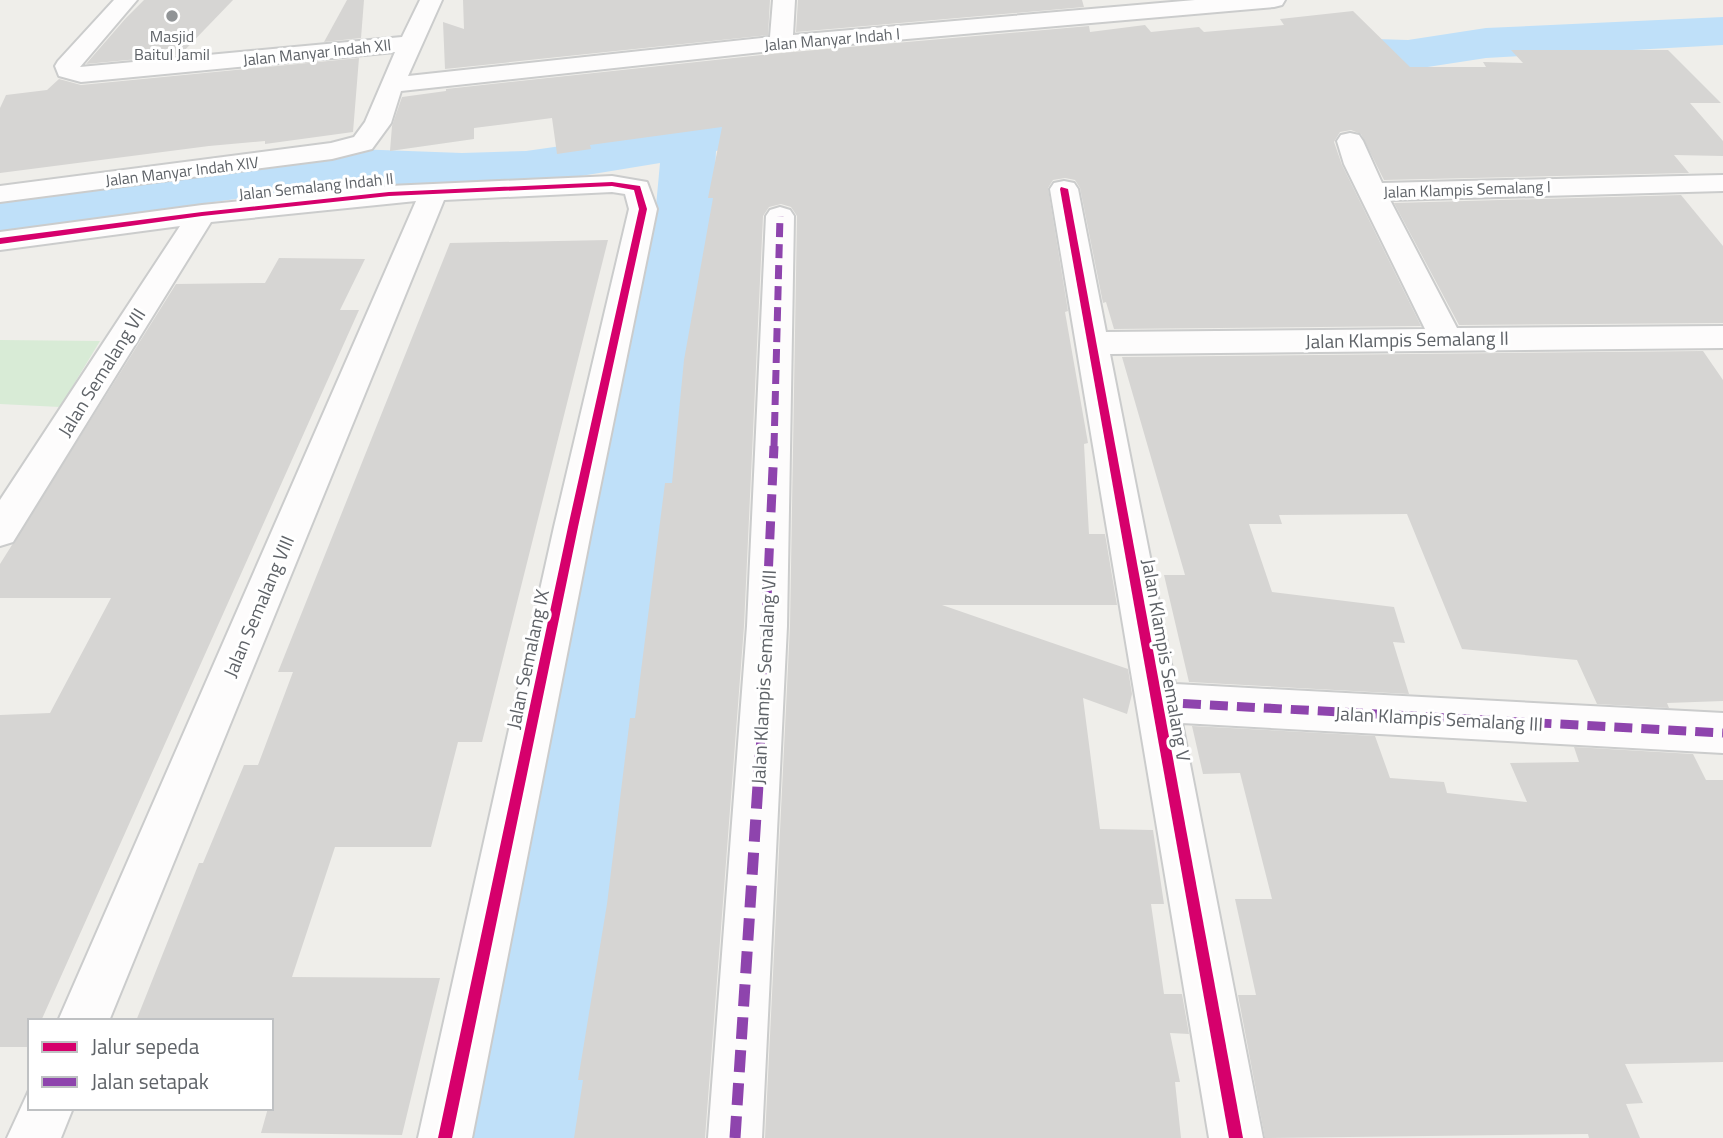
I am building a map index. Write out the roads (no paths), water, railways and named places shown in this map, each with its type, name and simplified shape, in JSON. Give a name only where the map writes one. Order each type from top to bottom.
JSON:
[{"type":"street","name":"Jalan Manyar Indah XII","points":[[126,0],[67,66],[68,71],[82,75],[410,43]]},
{"type":"street","points":[[391,85],[431,0]]},
{"type":"street","points":[[781,43],[784,0]]},
{"type":"street","name":"Jalan Manyar Indah I","points":[[391,85],[781,43],[952,19],[1119,6],[1274,0]]},
{"type":"street","name":"Jalan Manyar Indah XIV","points":[[0,194],[332,151],[363,143],[378,123],[391,85]]},
{"type":"street","points":[[1350,141],[1358,164],[1374,192]]},
{"type":"street","name":"Jalan Klampis Semalang I","points":[[1446,338],[1374,192],[1723,183]]},
{"type":"street","name":"Jalan Semalang Indah II","points":[[0,242],[202,214],[434,191],[612,184],[637,188]]},
{"type":"street","name":"Jalan Semalang IX","points":[[445,1138],[573,527],[643,209],[637,188]]},
{"type":"street","name":"Jalan Klampis Semalang V","points":[[1064,189],[1236,1138]]},
{"type":"street","name":"Jalan Semalang VIII","points":[[84,1019],[434,191]]},
{"type":"street","name":"Jalan Semalang VII","points":[[0,531],[202,214]]},
{"type":"street","name":"Jalan Klampis Semalang VII","points":[[735,1138],[763,685],[774,454],[775,308],[780,216]]},
{"type":"street","points":[[1714,337],[1723,363]]},
{"type":"street","name":"Jalan Klampis Semalang II","points":[[1092,343],[1714,337]]},
{"type":"street","name":"Jalan Klampis Semalang III","points":[[1156,702],[1723,733]]},
{"type":"street","points":[[34,1138],[45,1110]]},
{"type":"waterway","points":[[1289,58],[1341,53],[1408,55],[1486,43],[1723,31]]},
{"type":"waterway","points":[[0,213],[354,166],[462,170],[526,168],[646,150],[758,126],[777,113],[824,105]]},
{"type":"waterway","points":[[523,1138],[684,217],[689,141]]},
{"type":"place","name":"Masjid Baitul Jamil","points":[[172,16]]}]
